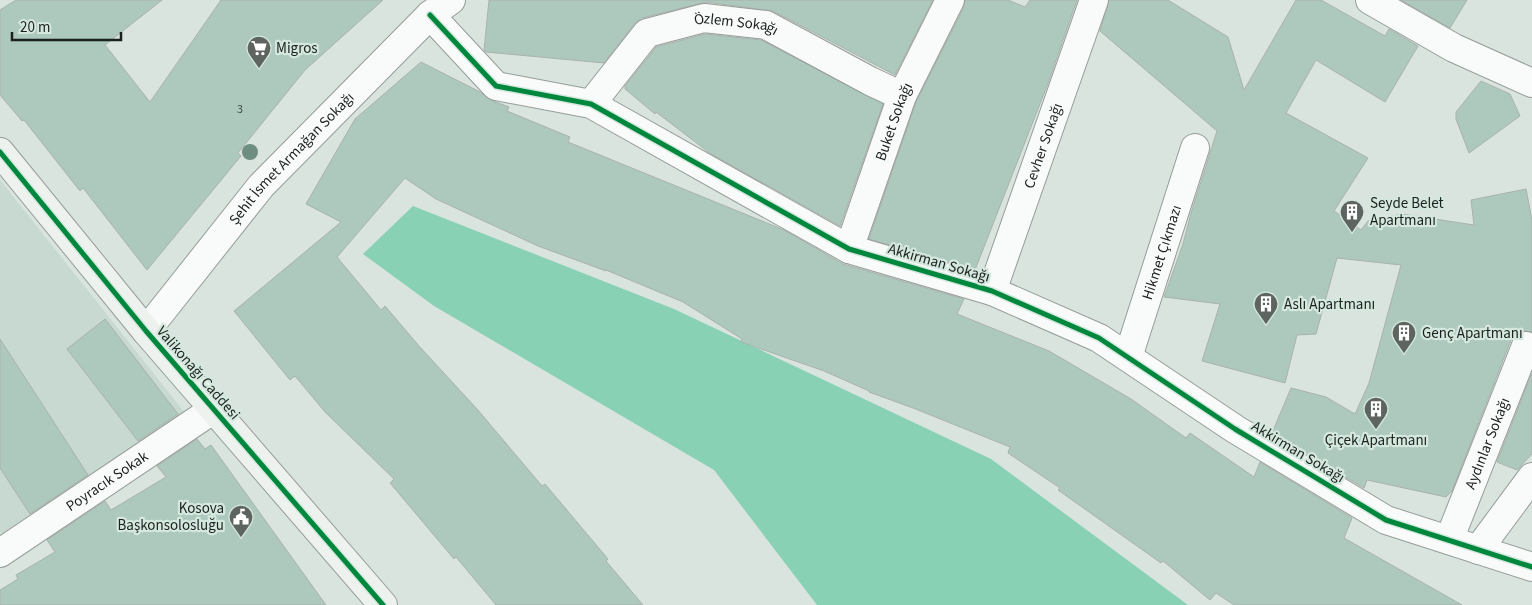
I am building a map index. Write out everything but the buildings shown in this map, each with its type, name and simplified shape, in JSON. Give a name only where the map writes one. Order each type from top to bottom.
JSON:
[{"type":"street","name":"Buket Sokağı","points":[[849,249],[902,96],[950,0]]},
{"type":"street","name":"Cevher Sokağı","points":[[992,291],[1094,0]]},
{"type":"street","points":[[1370,0],[1454,48],[1532,83]]},
{"type":"street","name":"Akkirman Sokağı","points":[[441,7],[496,86],[592,104],[849,249],[992,291],[1099,338],[1236,429],[1386,520],[1532,567]]},
{"type":"street","name":"Şehit İsmet Armağan Sokağı","points":[[146,331],[261,186],[441,7]]},
{"type":"street","name":"Özlem Sokağı","points":[[592,104],[646,34],[704,18],[766,25],[870,81],[902,96]]},
{"type":"street","name":"Hikmet Çıkmazı","points":[[1128,357],[1195,148]]},
{"type":"street","name":"Valikonağı Caddesi","points":[[0,152],[146,331],[383,605]]},
{"type":"street","name":"Aydınlar Sokağı","points":[[1449,540],[1526,346]]},
{"type":"street","name":"Poyracık Sokak","points":[[0,553],[214,409]]},
{"type":"street","points":[[1478,550],[1532,477]]},
{"type":"shaded area","points":[[0,180],[185,413],[1,534],[0,532]]},
{"type":"green space","points":[[413,206],[674,309],[991,459],[1188,605],[817,605],[714,470],[434,306],[363,254]]},
{"type":"cycle path","points":[[430,15],[496,86],[591,104],[849,249],[992,291],[1099,338],[1235,429],[1386,520],[1532,567]]},
{"type":"cycle path","points":[[0,152],[146,331],[383,605]]},
{"type":"place","name":"Migros","points":[[259,69]]},
{"type":"place","name":"Seyde Belet Apartmanı","points":[[1352,233]]},
{"type":"place","name":"Aslı Apartmanı","points":[[1266,325]]},
{"type":"place","name":"Genç Apartmanı","points":[[1404,354]]},
{"type":"place","name":"Çiçek Apartmanı","points":[[1376,430]]},
{"type":"place","name":"Kosova Başkonsolosluğu","points":[[241,538]]}]
